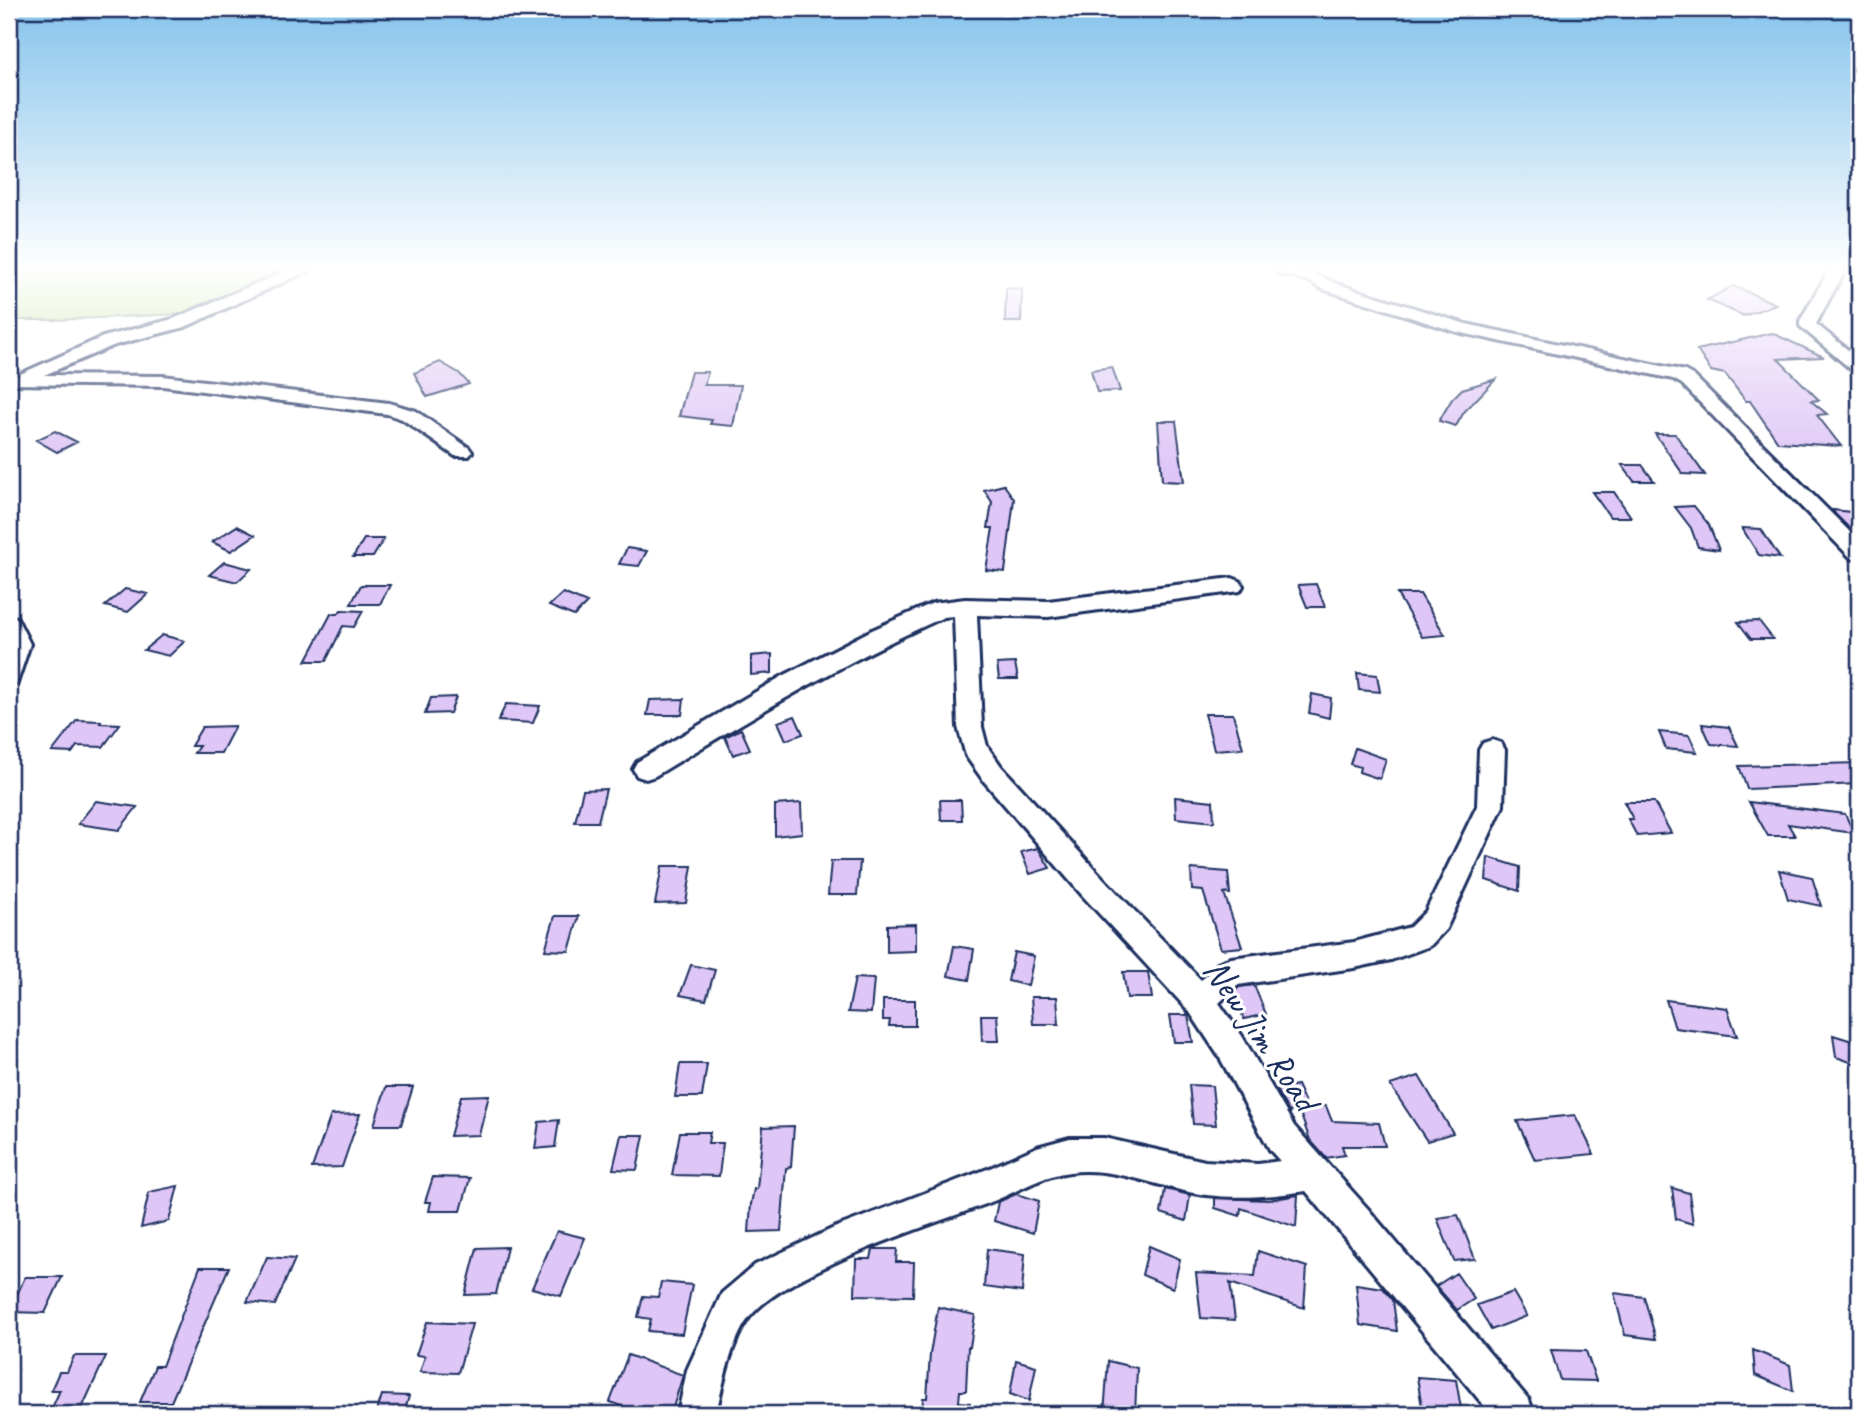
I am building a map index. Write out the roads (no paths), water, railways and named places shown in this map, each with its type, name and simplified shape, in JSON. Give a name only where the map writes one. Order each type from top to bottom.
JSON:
[{"type":"street","points":[[12,382],[109,341],[127,336]]},
{"type":"street","points":[[1501,336],[1678,375],[1688,380],[1858,551]]},
{"type":"street","points":[[1821,336],[1859,367]]},
{"type":"street","points":[[12,382],[163,381],[389,409],[409,415],[462,452]]},
{"type":"street","points":[[646,769],[789,682],[880,636],[941,610],[965,607],[1048,609],[1232,586]]},
{"type":"street","name":"New Jim Road","points":[[965,607],[968,705],[975,749],[992,773],[1092,886],[1200,1001],[1231,1047],[1282,1138],[1515,1414]]},
{"type":"street","points":[[9,624],[18,643],[9,677]]},
{"type":"street","points":[[1200,1001],[1231,972],[1354,955],[1420,937],[1436,920],[1490,806],[1492,750]]},
{"type":"street","points":[[697,1414],[706,1370],[736,1306],[768,1278],[846,1240],[996,1183],[1037,1164],[1070,1155],[1104,1155],[1205,1178],[1258,1181],[1313,1174]]}]
